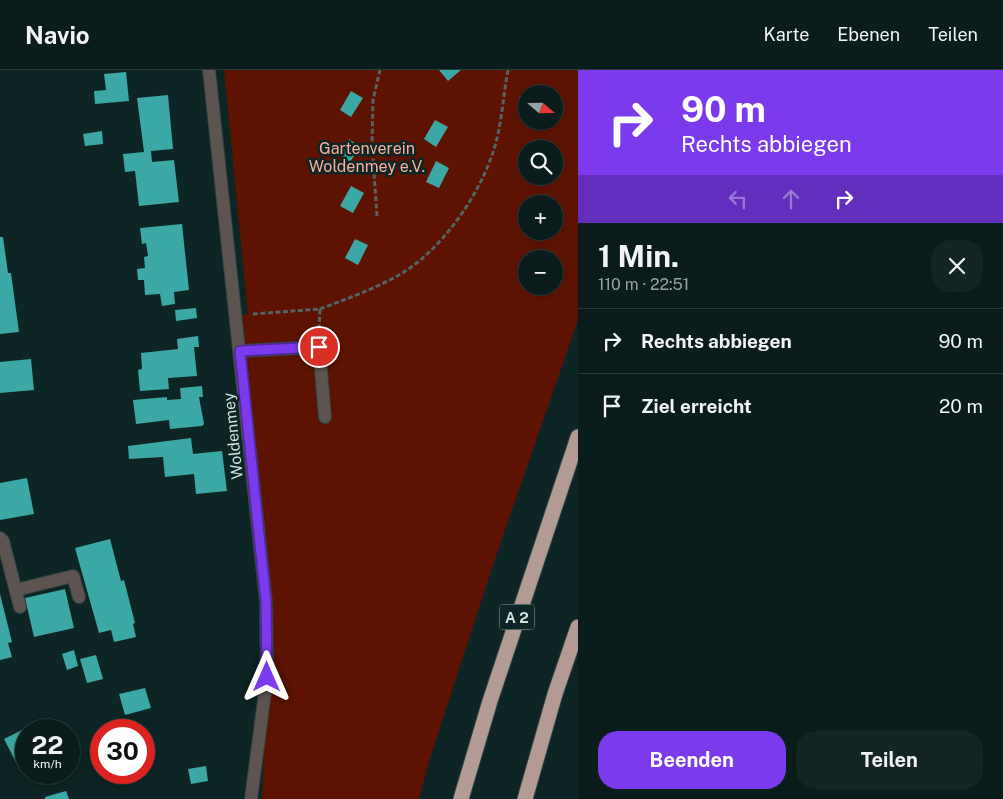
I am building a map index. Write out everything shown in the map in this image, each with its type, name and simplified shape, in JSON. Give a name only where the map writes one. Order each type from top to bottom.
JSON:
[{"type":"highway","name":"A 2","points":[[461,799],[490,700],[578,437]]},
{"type":"highway","points":[[525,799],[578,627]]},
{"type":"street","name":"Woldenmey","points":[[209,70],[266,602],[267,677],[251,799]]},
{"type":"street","points":[[240,351],[319,347],[325,417]]},
{"type":"street","points":[[0,538],[3,541],[20,607]]},
{"type":"street","points":[[16,590],[73,576],[79,598]]},
{"type":"path","points":[[377,216],[372,144],[373,100],[380,70]]},
{"type":"path","points":[[234,315],[320,309],[353,297],[399,276],[439,244],[471,200],[494,149],[508,70]]},
{"type":"path","points":[[319,347],[320,309]]},
{"type":"green space","name":"Gartenverein Woldenmey e.V.","points":[[224,70],[578,70],[578,320],[496,556],[430,758],[419,799],[262,799],[267,677],[235,315],[248,314]]},
{"type":"building","points":[[439,70],[461,70],[448,81]]},
{"type":"building","points":[[126,72],[129,101],[95,104],[94,91],[106,90],[104,74]]},
{"type":"building","points":[[351,91],[363,98],[351,117],[340,110]]},
{"type":"building","points":[[168,95],[173,149],[151,151],[152,162],[174,160],[179,202],[139,206],[135,171],[125,172],[123,154],[144,152],[137,98]]},
{"type":"building","points":[[435,120],[448,127],[436,147],[424,139]]},
{"type":"building","points":[[102,131],[103,144],[85,146],[83,134]]},
{"type":"building","points":[[349,139],[360,147],[350,162],[339,154]]},
{"type":"building","points":[[436,161],[449,168],[439,188],[426,182]]},
{"type":"building","points":[[351,186],[364,193],[353,213],[340,206]]},
{"type":"building","points":[[182,224],[189,290],[174,292],[175,304],[162,306],[160,294],[145,295],[144,280],[138,280],[137,269],[145,268],[144,257],[148,256],[146,243],[142,244],[140,228]]},
{"type":"building","points":[[0,237],[3,237],[8,273],[11,273],[19,332],[0,334]]},
{"type":"building","points":[[355,239],[368,245],[358,265],[345,258]]},
{"type":"building","points":[[196,308],[197,318],[176,321],[175,310]]},
{"type":"building","points":[[198,336],[199,347],[194,347],[197,376],[168,378],[169,389],[140,391],[138,370],[142,369],[141,353],[178,349],[177,339]]},
{"type":"building","points":[[31,359],[34,390],[0,393],[0,362]]},
{"type":"building","points":[[202,386],[203,397],[199,397],[204,424],[202,426],[170,429],[169,420],[136,424],[133,400],[167,397],[167,400],[181,399],[180,388]]},
{"type":"building","points":[[191,438],[193,454],[222,451],[227,491],[196,494],[194,474],[165,477],[163,457],[129,459],[128,446]]},
{"type":"building","points":[[27,478],[34,514],[0,520],[0,483]]},
{"type":"building","points":[[110,539],[121,581],[124,580],[135,623],[133,624],[136,637],[114,642],[111,630],[99,633],[75,548]]},
{"type":"building","points":[[65,589],[74,628],[34,637],[25,598]]},
{"type":"building","points":[[0,594],[12,642],[8,643],[12,657],[0,660]]},
{"type":"building","points":[[74,650],[78,666],[67,670],[62,654]]},
{"type":"building","points":[[96,655],[103,679],[87,683],[80,659]]},
{"type":"building","points":[[145,688],[151,708],[125,715],[119,694]]},
{"type":"building","points":[[15,734],[15,760],[4,739]]},
{"type":"building","points":[[206,766],[208,781],[191,784],[188,769]]},
{"type":"building","points":[[66,791],[69,799],[45,799],[45,797]]},
{"type":"route","points":[[267,677],[266,602],[240,351],[319,347]]}]
